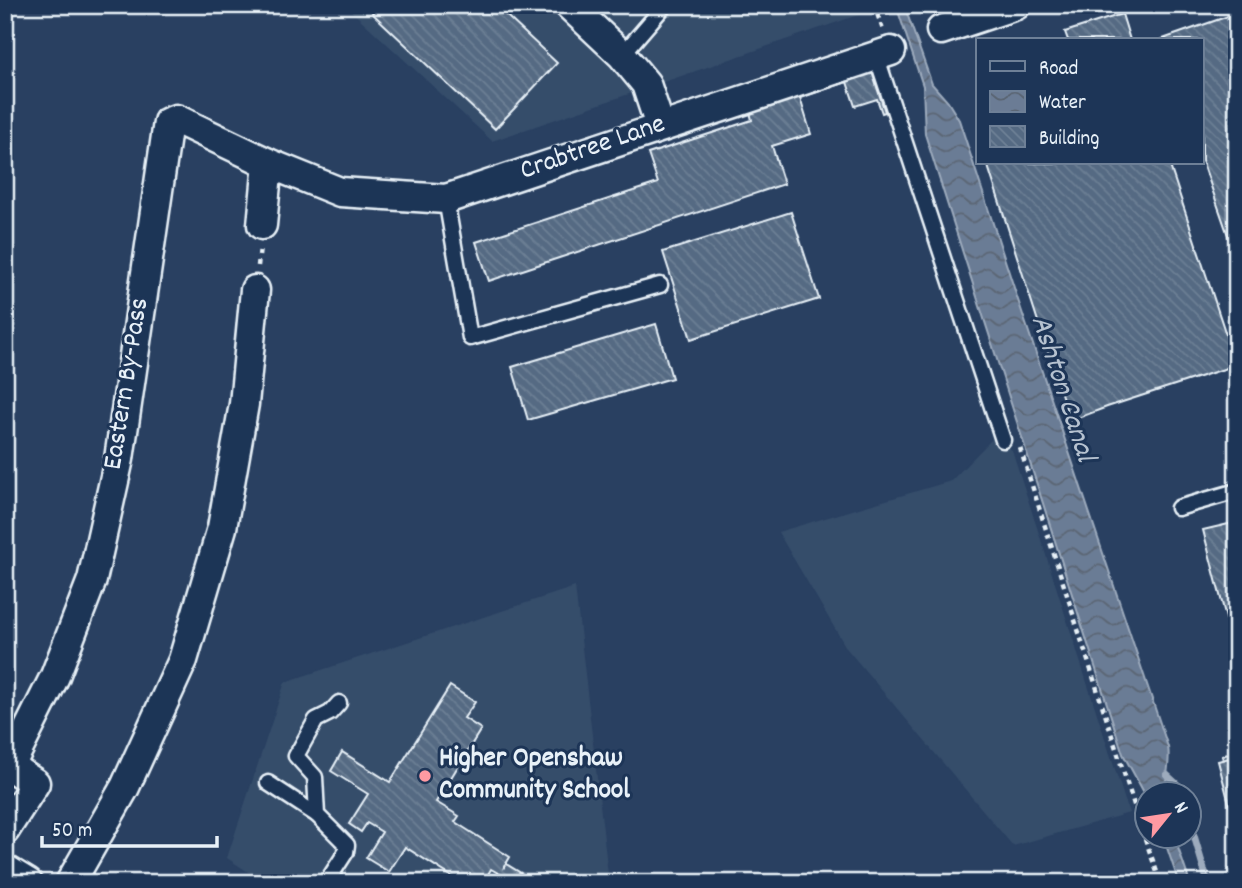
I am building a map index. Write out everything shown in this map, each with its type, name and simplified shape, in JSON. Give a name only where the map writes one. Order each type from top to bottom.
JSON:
[{"type":"street","points":[[569,5],[622,55],[646,84],[660,126]]},
{"type":"street","points":[[941,30],[1016,5]]},
{"type":"street","name":"Crabtree Lane","points":[[280,167],[340,191],[446,199],[884,53]]},
{"type":"street","name":"Eastern By-Pass","points":[[8,764],[55,676],[92,580],[118,459],[168,122],[176,118],[280,167]]},
{"type":"street","points":[[262,225],[280,167]]},
{"type":"street","points":[[70,883],[125,788],[183,660],[222,528],[244,404],[256,290]]},
{"type":"street","points":[[5,830],[36,783],[8,764]]},
{"type":"street","points":[[5,869],[27,883]]},
{"type":"lane","points":[[622,55],[665,5]]},
{"type":"lane","points":[[884,53],[1003,440]]},
{"type":"lane","points":[[446,199],[470,338],[660,285]]},
{"type":"lane","points":[[1178,508],[1237,491]]},
{"type":"lane","points":[[317,815],[315,777],[296,756],[316,720],[330,713],[339,703]]},
{"type":"lane","points":[[268,783],[317,815],[347,845],[346,852],[326,883]]},
{"type":"path","points":[[256,290],[262,225]]},
{"type":"shaded area","points":[[345,5],[859,5],[861,14],[492,141]]},
{"type":"shaded area","points":[[993,438],[1012,450],[1129,813],[1013,846],[847,649],[778,532],[951,481]]},
{"type":"shaded area","name":"Higher Openshaw Community School","points":[[575,587],[609,883],[265,883],[227,858],[285,682]]},
{"type":"water","points":[[896,5],[904,5],[932,84],[959,120],[1168,747],[1167,780],[1137,780],[1123,754],[925,134],[923,86]]},
{"type":"water","points":[[1168,850],[1179,850],[1190,883],[1179,883]]},
{"type":"building","points":[[380,5],[495,5],[557,63],[495,129],[372,13]]},
{"type":"building","points":[[1237,13],[1237,245],[1232,247],[1203,164],[1204,38],[1166,38]]},
{"type":"building","points":[[1122,14],[1129,38],[1067,38],[1065,32]]},
{"type":"building","points":[[872,72],[885,112],[882,113],[877,99],[855,106],[847,82],[800,98],[811,134],[772,146],[784,184],[489,281],[476,242],[658,183],[648,154],[752,120],[750,112]]},
{"type":"building","points":[[987,164],[1169,164],[1236,365],[1070,421]]},
{"type":"building","points":[[791,212],[819,299],[691,339],[663,252]]},
{"type":"building","points":[[656,324],[672,378],[528,420],[512,367]]},
{"type":"building","points":[[1237,522],[1237,660],[1203,530]]},
{"type":"building","name":"Higher Openshaw Community School","points":[[450,686],[475,702],[464,718],[481,729],[436,802],[459,816],[455,822],[510,857],[503,869],[506,864],[537,883],[511,883],[512,881],[491,869],[483,883],[462,883],[405,847],[389,872],[366,858],[382,832],[367,823],[361,832],[349,824],[368,794],[331,771],[342,752],[390,782]]},
{"type":"building","points":[[1237,751],[1237,819],[1222,756]]},
{"type":"building","points":[[1237,756],[1237,834],[1218,761]]},
{"type":"waterway","points":[[1167,775],[1172,780]]},
{"type":"waterway","points":[[1198,850],[1208,883]]},
{"type":"place","name":"Higher Openshaw Community School","points":[[425,776]]},
{"type":"water label","name":"Ashton Canal","points":[[1061,389]]}]
